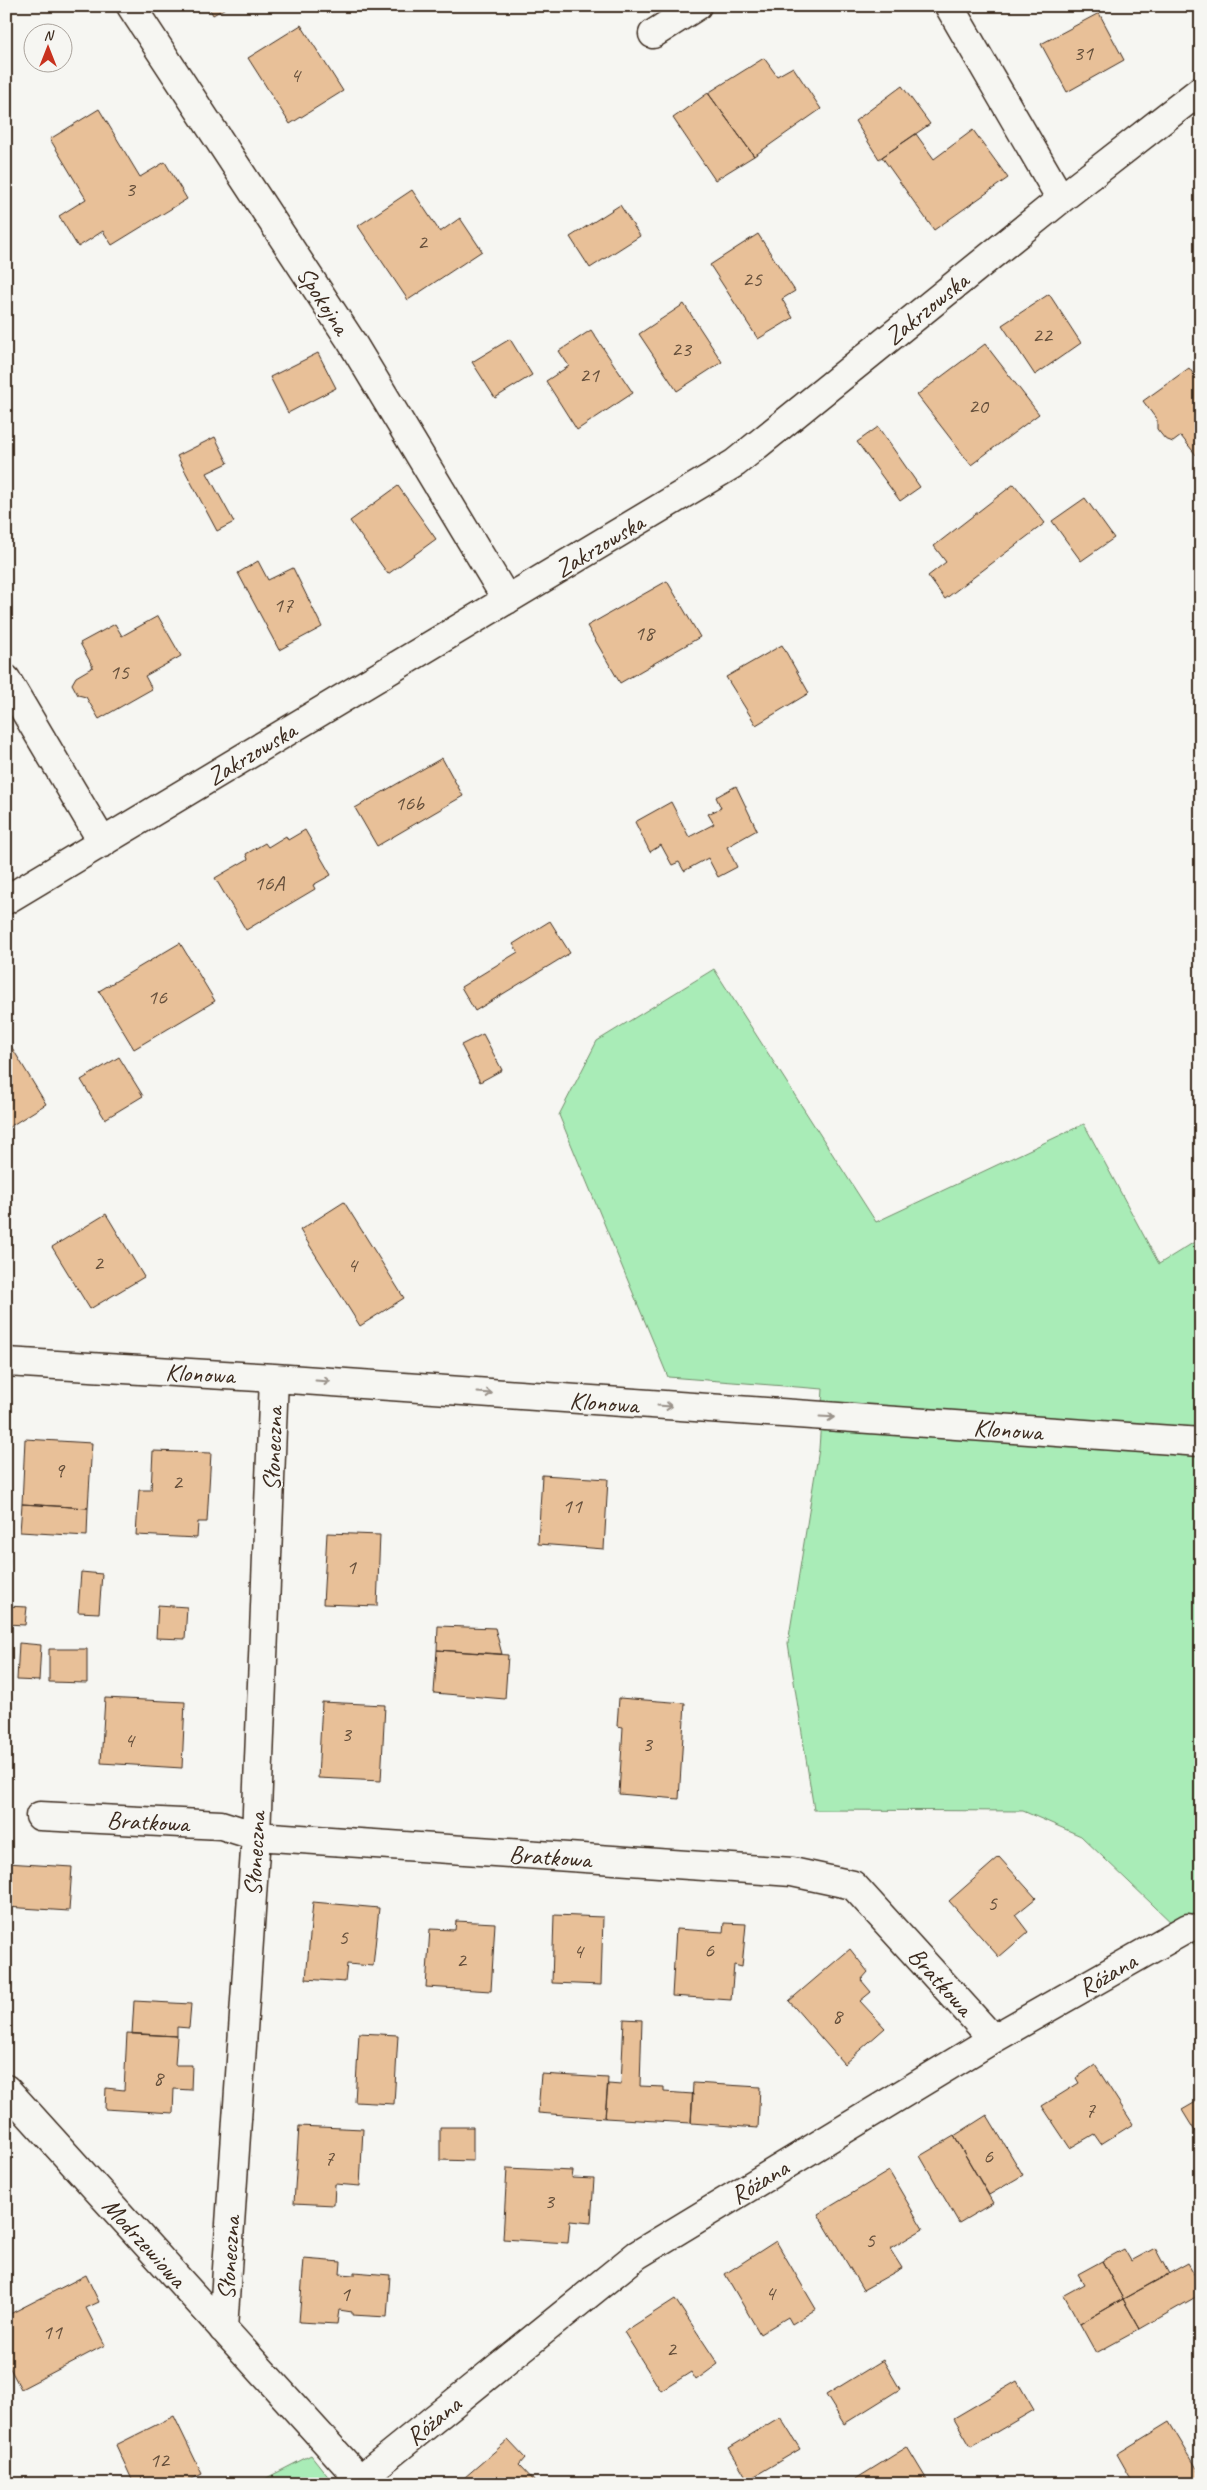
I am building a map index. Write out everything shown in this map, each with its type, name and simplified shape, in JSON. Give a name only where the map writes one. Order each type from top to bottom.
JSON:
[{"type":"street","name":"Spokojna","points":[[131,6],[351,341],[507,600]]},
{"type":"street","points":[[653,34],[698,6]]},
{"type":"street","points":[[949,6],[1061,199]]},
{"type":"street","name":"Zakrzowska","points":[[6,900],[735,463],[1061,199],[1201,90]]},
{"type":"street","points":[[6,679],[103,843]]},
{"type":"street","name":"Klonowa","points":[[6,1362],[274,1378],[1201,1442]]},
{"type":"street","name":"Słoneczna","points":[[223,2329],[256,1836],[274,1378]]},
{"type":"street","name":"Bratkowa","points":[[40,1816],[221,1825],[256,1836],[792,1872],[854,1885],[993,2039]]},
{"type":"street","name":"Różana","points":[[362,2481],[637,2255],[993,2039],[1188,1928]]},
{"type":"street","name":"Modrzewiowa","points":[[6,2089],[362,2481]]},
{"type":"green space","points":[[714,969],[876,1222],[1084,1124],[1159,1264],[1201,1238],[1201,1951],[1081,1836],[1023,1811],[814,1810],[788,1643],[819,1449],[823,1389],[668,1377],[559,1115],[597,1041]]},
{"type":"green space","points":[[311,2455],[334,2484],[255,2484]]},
{"type":"building","points":[[208,6],[229,6],[213,15]]},
{"type":"building","points":[[1192,6],[1201,6],[1201,14],[1199,15]]},
{"type":"building","points":[[1099,13],[1124,60],[1067,92],[1041,44]]},
{"type":"building","points":[[301,25],[343,91],[290,124],[248,58]]},
{"type":"building","points":[[764,58],[777,76],[793,67],[821,109],[754,156],[708,93]]},
{"type":"building","points":[[902,86],[930,124],[879,159],[855,121]]},
{"type":"building","points":[[708,93],[754,156],[715,180],[673,118]]},
{"type":"building","points":[[99,109],[140,177],[165,162],[187,199],[112,245],[103,231],[78,247],[59,216],[86,199],[50,139]]},
{"type":"building","points":[[973,130],[1008,178],[934,230],[882,157],[916,134],[934,159]]},
{"type":"building","points":[[412,190],[440,232],[460,218],[482,251],[408,300],[358,226]]},
{"type":"building","points":[[620,205],[640,236],[590,268],[570,237]]},
{"type":"building","points":[[758,234],[795,291],[782,299],[793,318],[758,339],[710,265]]},
{"type":"building","points":[[1049,294],[1081,343],[1035,375],[1002,325]]},
{"type":"building","points":[[684,304],[722,362],[677,391],[639,334]]},
{"type":"building","points":[[591,330],[633,393],[577,430],[546,381],[569,366],[559,351]]},
{"type":"building","points":[[510,339],[532,375],[495,398],[472,362]]},
{"type":"building","points":[[985,344],[1039,414],[971,465],[917,395]]},
{"type":"building","points":[[318,353],[336,388],[288,413],[270,377]]},
{"type":"building","points":[[1189,368],[1201,384],[1201,451],[1196,455],[1181,436],[1173,442],[1165,439],[1157,429],[1157,420],[1143,401]]},
{"type":"building","points":[[878,427],[920,487],[900,501],[857,442]]},
{"type":"building","points":[[215,437],[228,463],[207,473],[234,522],[217,531],[177,456]]},
{"type":"building","points":[[1014,484],[1045,523],[945,599],[928,576],[946,562],[934,546]]},
{"type":"building","points":[[398,486],[436,539],[388,574],[350,521]]},
{"type":"building","points":[[1085,498],[1114,538],[1081,561],[1052,521]]},
{"type":"building","points":[[258,561],[268,580],[293,568],[322,627],[279,650],[238,573]]},
{"type":"building","points":[[667,581],[700,637],[620,683],[587,626]]},
{"type":"building","points":[[158,616],[181,656],[145,676],[152,689],[99,719],[86,697],[78,695],[72,684],[76,677],[93,667],[80,643],[115,624],[122,636]]},
{"type":"building","points":[[782,645],[809,693],[756,725],[726,677]]},
{"type":"building","points":[[442,758],[463,796],[377,846],[355,808]]},
{"type":"building","points":[[736,786],[757,830],[727,847],[737,867],[718,877],[708,858],[684,871],[679,862],[672,865],[661,845],[650,852],[635,822],[671,802],[689,837],[714,824],[708,814],[721,808],[716,797]]},
{"type":"building","points":[[305,830],[331,875],[313,885],[315,889],[246,930],[215,878],[248,859],[246,854],[265,843],[268,847],[286,836],[288,840]]},
{"type":"building","points":[[550,921],[570,953],[475,1011],[461,987],[518,952],[513,944]]},
{"type":"building","points":[[180,943],[215,1001],[134,1049],[99,991]]},
{"type":"building","points":[[483,1034],[502,1070],[480,1082],[461,1045]]},
{"type":"building","points":[[11,1046],[46,1104],[6,1129],[6,1049]]},
{"type":"building","points":[[119,1057],[143,1096],[105,1119],[81,1080]]},
{"type":"building","points":[[344,1202],[404,1298],[360,1326],[300,1230]]},
{"type":"building","points":[[106,1214],[144,1277],[90,1309],[52,1247]]},
{"type":"building","points":[[25,1439],[92,1443],[88,1508],[22,1504]]},
{"type":"building","points":[[153,1451],[211,1453],[207,1522],[198,1522],[197,1538],[136,1535],[139,1490],[151,1490]]},
{"type":"building","points":[[542,1475],[608,1479],[604,1549],[538,1544]]},
{"type":"building","points":[[22,1504],[88,1508],[87,1536],[20,1532]]},
{"type":"building","points":[[327,1533],[380,1535],[377,1606],[323,1604]]},
{"type":"building","points":[[6,1559],[9,1559],[6,1606]]},
{"type":"building","points":[[81,1572],[102,1574],[99,1613],[78,1612]]},
{"type":"building","points":[[158,1605],[187,1607],[185,1639],[156,1638]]},
{"type":"building","points":[[6,1606],[27,1607],[25,1625],[6,1624]]},
{"type":"building","points":[[438,1626],[495,1628],[502,1654],[437,1650]]},
{"type":"building","points":[[19,1643],[41,1645],[39,1681],[17,1680]]},
{"type":"building","points":[[49,1649],[87,1649],[87,1683],[49,1682]]},
{"type":"building","points":[[437,1650],[508,1655],[505,1699],[434,1693]]},
{"type":"building","points":[[105,1698],[185,1702],[182,1768],[101,1763]]},
{"type":"building","points":[[619,1698],[685,1703],[679,1799],[619,1794],[623,1727],[617,1726]]},
{"type":"building","points":[[322,1702],[385,1705],[381,1781],[318,1778]]},
{"type":"building","points":[[999,1857],[1036,1898],[1015,1915],[1028,1932],[999,1957],[949,1901]]},
{"type":"building","points":[[6,1863],[72,1867],[69,1911],[6,1907]]},
{"type":"building","points":[[313,1902],[379,1908],[373,1966],[347,1964],[345,1982],[306,1979]]},
{"type":"building","points":[[554,1915],[603,1917],[601,1985],[552,1983]]},
{"type":"building","points":[[456,1921],[495,1923],[491,1991],[426,1987],[430,1929],[455,1930]]},
{"type":"building","points":[[724,1923],[746,1924],[742,1967],[734,1965],[731,2000],[672,1996],[676,1929],[723,1932]]},
{"type":"building","points":[[850,1949],[868,1972],[861,1980],[871,1992],[860,2001],[885,2028],[844,2064],[789,2001]]},
{"type":"building","points":[[134,2001],[191,2004],[189,2028],[177,2027],[177,2036],[132,2034]]},
{"type":"building","points":[[624,2019],[642,2020],[640,2086],[664,2087],[664,2092],[693,2094],[691,2123],[605,2118],[608,2084],[621,2085]]},
{"type":"building","points":[[127,2033],[177,2036],[175,2065],[192,2065],[191,2090],[174,2089],[173,2113],[105,2109],[106,2088],[124,2090]]},
{"type":"building","points":[[359,2033],[398,2035],[394,2104],[355,2102]]},
{"type":"building","points":[[1095,2065],[1133,2124],[1101,2144],[1094,2134],[1070,2148],[1042,2106],[1079,2083],[1076,2078]]},
{"type":"building","points":[[541,2074],[608,2078],[605,2118],[538,2113]]},
{"type":"building","points":[[693,2083],[760,2087],[758,2128],[691,2123]]},
{"type":"building","points":[[1201,2099],[1201,2141],[1182,2110]]},
{"type":"building","points":[[987,2115],[1023,2175],[989,2195],[954,2136]]},
{"type":"building","points":[[299,2126],[363,2129],[360,2186],[335,2184],[334,2205],[294,2203]]},
{"type":"building","points":[[440,2127],[473,2127],[473,2161],[440,2160]]},
{"type":"building","points":[[954,2136],[993,2203],[959,2223],[920,2156]]},
{"type":"building","points":[[507,2168],[573,2171],[572,2178],[594,2179],[591,2223],[570,2221],[568,2243],[503,2239]]},
{"type":"building","points":[[889,2171],[923,2229],[890,2249],[902,2268],[863,2290],[818,2214]]},
{"type":"building","points":[[776,2241],[816,2309],[792,2324],[788,2317],[760,2334],[725,2274]]},
{"type":"building","points":[[1155,2248],[1169,2274],[1123,2299],[1102,2261],[1124,2249],[1131,2261]]},
{"type":"building","points":[[304,2259],[341,2262],[340,2274],[354,2275],[354,2272],[390,2275],[387,2317],[352,2315],[352,2312],[339,2310],[337,2324],[299,2322]]},
{"type":"building","points":[[1102,2261],[1123,2299],[1080,2324],[1064,2295],[1084,2284],[1078,2274]]},
{"type":"building","points":[[1188,2263],[1201,2285],[1201,2294],[1140,2329],[1123,2299]]},
{"type":"building","points":[[86,2275],[99,2302],[86,2308],[105,2345],[21,2389],[6,2361],[6,2316]]},
{"type":"building","points":[[675,2299],[718,2364],[696,2380],[691,2372],[661,2391],[624,2332]]},
{"type":"building","points":[[1123,2299],[1140,2329],[1096,2353],[1080,2324]]},
{"type":"building","points":[[883,2360],[900,2389],[844,2424],[826,2395]]},
{"type":"building","points":[[1017,2381],[1034,2410],[971,2447],[954,2418]]},
{"type":"building","points":[[174,2416],[202,2474],[182,2484],[134,2484],[116,2445]]},
{"type":"building","points":[[780,2417],[800,2449],[748,2480],[729,2448]]},
{"type":"building","points":[[1169,2422],[1201,2475],[1201,2484],[1134,2484],[1117,2454]]},
{"type":"building","points":[[508,2440],[525,2458],[519,2465],[537,2484],[457,2484]]},
{"type":"building","points":[[907,2447],[927,2480],[921,2484],[856,2484],[854,2480]]}]
